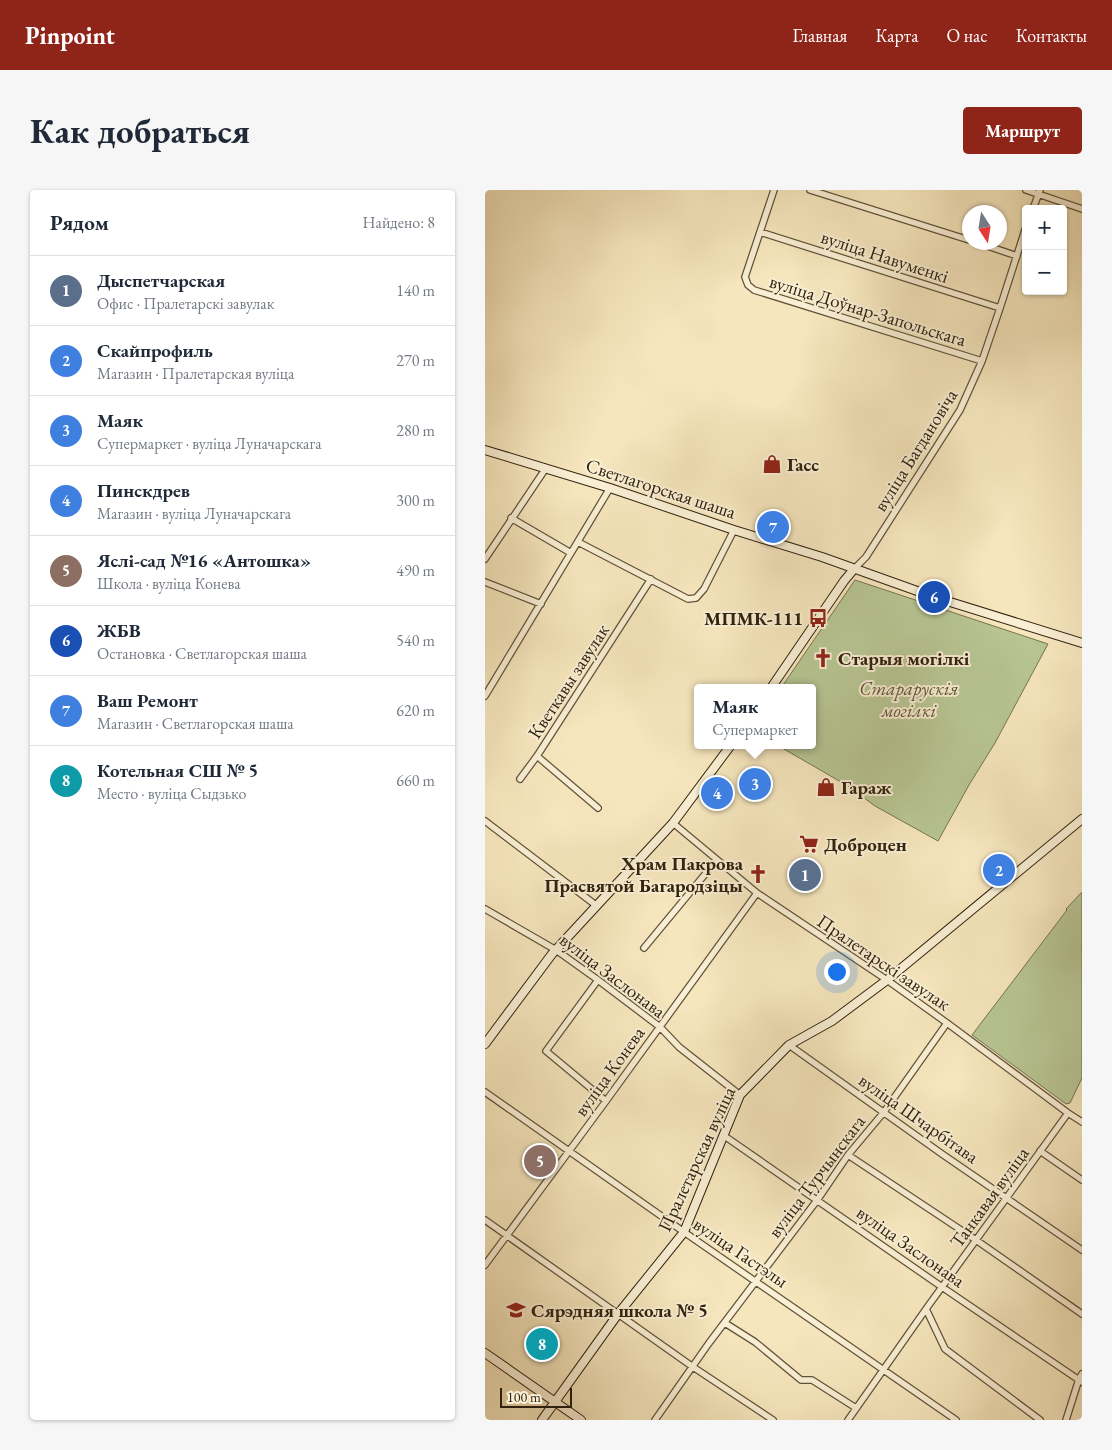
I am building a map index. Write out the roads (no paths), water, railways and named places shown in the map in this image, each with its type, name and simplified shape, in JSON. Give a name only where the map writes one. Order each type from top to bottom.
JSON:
[{"type":"street","points":[[760,232],[774,190]]},
{"type":"street","points":[[810,190],[962,238]]},
{"type":"street","points":[[1026,190],[1040,192],[1082,209]]},
{"type":"street","points":[[1035,205],[1040,192]]},
{"type":"street","name":"вуліца Доўнар-Запольскага","points":[[760,232],[745,277],[748,284],[754,290],[982,361]]},
{"type":"street","name":"вуліца Навуменкі","points":[[760,232],[1001,308]]},
{"type":"street","name":"вуліца Багдановіча","points":[[854,569],[866,557],[956,417],[982,361],[1022,240]]},
{"type":"street","points":[[999,250],[1017,256]]},
{"type":"street","name":"Светлагорская шаша","points":[[485,450],[610,488],[934,597],[1082,643]]},
{"type":"street","points":[[485,559],[546,468]]},
{"type":"street","points":[[485,696],[610,488]]},
{"type":"street","points":[[511,518],[571,553]]},
{"type":"street","points":[[578,542],[688,599],[696,598],[704,589],[734,530]]},
{"type":"street","points":[[774,684],[843,581],[854,569]]},
{"type":"street","name":"Кветкавы завулак","points":[[598,808],[537,756],[651,580]]},
{"type":"street","points":[[485,582],[541,604]]},
{"type":"street","points":[[485,1044],[556,950],[673,823],[728,749]]},
{"type":"street","points":[[520,779],[537,756]]},
{"type":"street","name":"Пралетарская вуліца","points":[[542,1420],[618,1314],[684,1232],[740,1094],[789,1045],[832,1021],[887,980],[1082,819]]},
{"type":"street","points":[[485,821],[597,906]]},
{"type":"street","name":"Пралетарскі завулак","points":[[673,823],[716,861],[757,893],[887,980],[1082,1122]]},
{"type":"street","points":[[645,948],[716,861]]},
{"type":"street","name":"вуліца Конева","points":[[485,1265],[757,893]]},
{"type":"street","name":"вуліца Заслонава","points":[[485,909],[556,950],[598,980],[660,1027],[679,1047],[740,1094]]},
{"type":"street","points":[[598,980],[546,1051],[606,1101]]},
{"type":"street","name":"вуліца Турчынскага","points":[[655,1420],[756,1280],[818,1200],[848,1155],[884,1112],[947,1023]]},
{"type":"street","name":"вуліца Шчарбітава","points":[[789,1045],[1082,1250]]},
{"type":"street","name":"вуліца Гастэлы","points":[[485,1092],[956,1420]]},
{"type":"street","name":"Танкавая вуліца","points":[[848,1420],[1068,1113]]},
{"type":"street","name":"вуліца Заслонава","points":[[723,1135],[942,1287],[1081,1378]]},
{"type":"street","points":[[1040,1151],[1082,1180]]},
{"type":"street","points":[[848,1155],[976,1240],[1082,1314]]},
{"type":"street","points":[[485,1220],[693,1367],[773,1420]]},
{"type":"street","points":[[926,1309],[945,1349],[1040,1420]]},
{"type":"street","points":[[725,1323],[755,1342],[801,1380],[812,1380],[856,1408]]},
{"type":"street","points":[[485,1353],[581,1420]]},
{"type":"street","points":[[1066,1420],[1081,1378]]},
{"type":"place","name":"Гасс","points":[[772,464]]},
{"type":"place","name":"Ваш Ремонт","points":[[773,527]]},
{"type":"place","name":"ЖБВ","points":[[934,597]]},
{"type":"place","name":"МПМК-111","points":[[818,618]]},
{"type":"place","name":"Старыя могілкі","points":[[823,658]]},
{"type":"place","name":"Маяк","points":[[755,784]]},
{"type":"place","name":"Гараж","points":[[826,787]]},
{"type":"place","name":"Пинскдрев","points":[[717,793]]},
{"type":"place","name":"Доброцен","points":[[809,844]]},
{"type":"place","name":"Скайпрофиль","points":[[999,870]]},
{"type":"place","name":"Храм Пакрова Прасвятой Багародзіцы","points":[[758,874]]},
{"type":"place","name":"Дыспетчарская","points":[[805,875]]},
{"type":"place","name":"Яслі-сад №16 «Антошка»","points":[[540,1161]]},
{"type":"place","name":"Сярэдняя школа № 5","points":[[516,1310]]},
{"type":"place","name":"Котельная СШ № 5","points":[[542,1344]]},
{"type":"park label","name":"Старарускія могілкі","points":[[909,699]]}]
